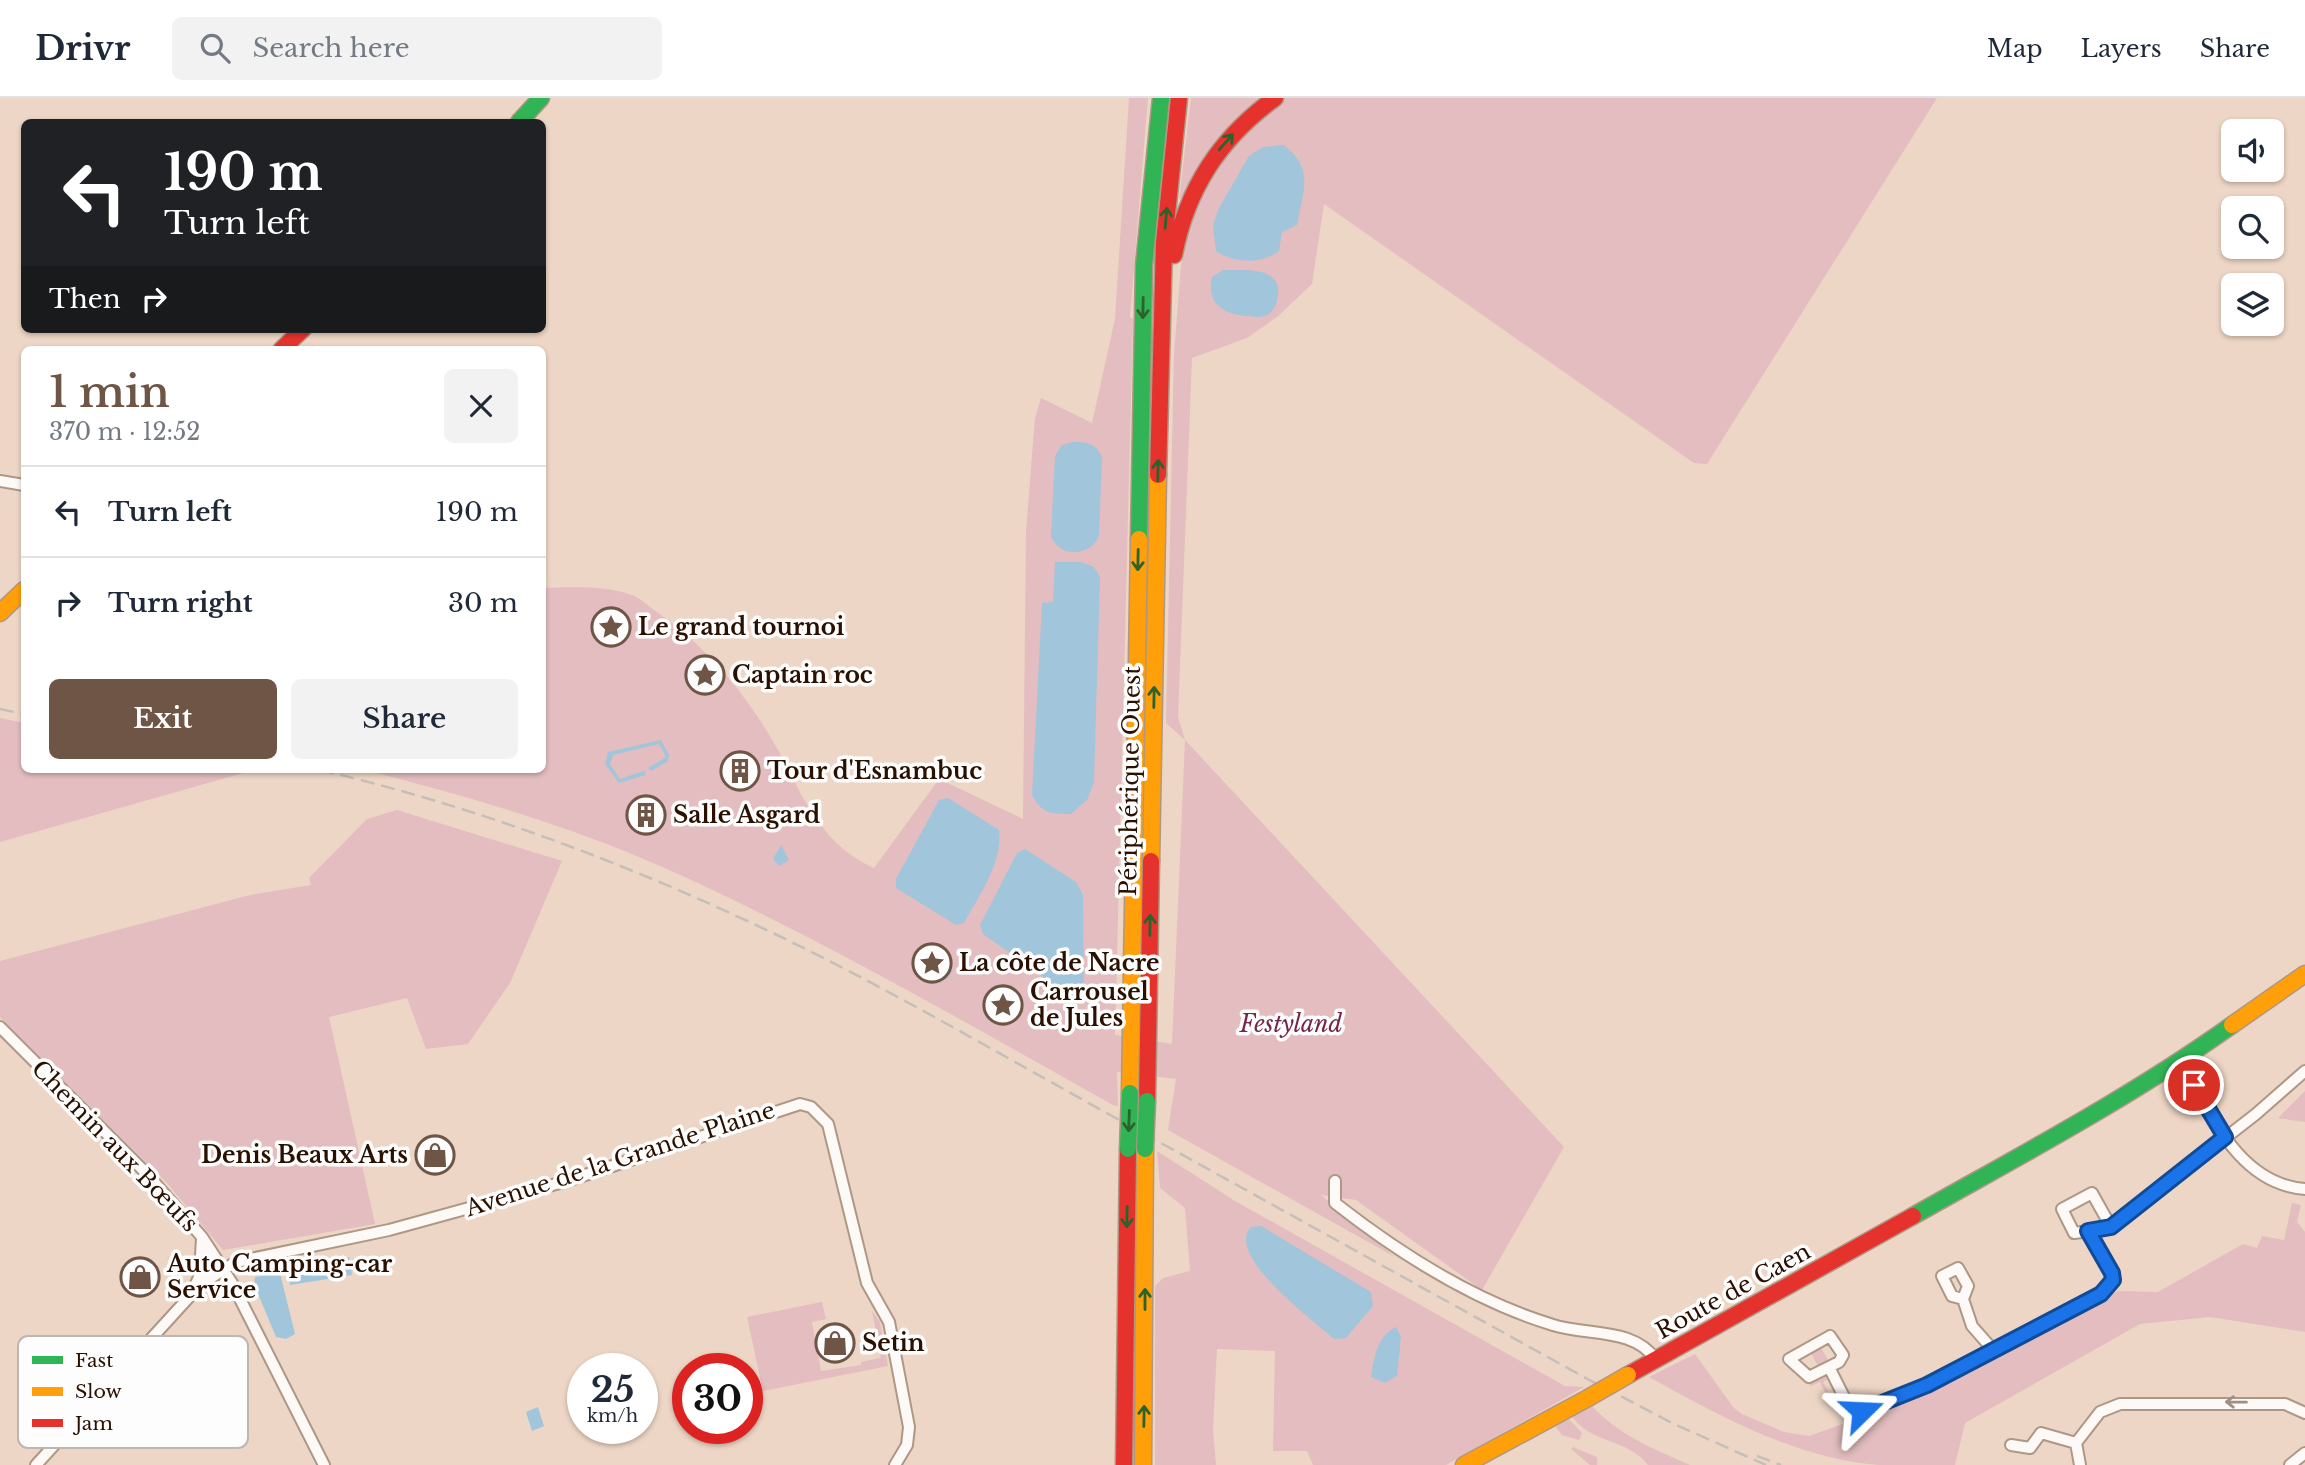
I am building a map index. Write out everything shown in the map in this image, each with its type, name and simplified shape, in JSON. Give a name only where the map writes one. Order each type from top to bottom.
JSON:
[{"type":"main road","points":[[522,119],[541,98]]},
{"type":"main road","name":"Périphérique Ouest","points":[[1143,1465],[1136,1149],[1130,1093],[1130,1036],[1144,265],[1161,98]]},
{"type":"main road","name":"Périphérique Ouest","points":[[1124,1465],[1136,1149],[1147,1101],[1164,243],[1179,98]]},
{"type":"main road","points":[[1159,393],[1175,249],[1188,203],[1217,152],[1250,117],[1275,98]]},
{"type":"main road","points":[[285,346],[299,333]]},
{"type":"main road","points":[[0,613],[21,593]]},
{"type":"main road","name":"Route de Caen","points":[[1464,1465],[2183,1066],[2289,983],[2301,977]]},
{"type":"street","points":[[0,481],[21,484]]},
{"type":"street","name":"Chemin aux Bœufs","points":[[0,1027],[147,1174],[202,1237],[225,1271],[324,1465]]},
{"type":"street","points":[[2183,1066],[2225,1137],[2244,1161],[2265,1178],[2305,1189]]},
{"type":"street","points":[[2111,1227],[2092,1193],[2062,1209],[2074,1233],[2111,1227],[2305,1071]]},
{"type":"street","name":"Avenue de la Grande Plaine","points":[[191,1294],[201,1284],[243,1259],[389,1230],[567,1181],[788,1106],[811,1107],[828,1124],[867,1283],[889,1322],[909,1427],[907,1445],[895,1465]]},
{"type":"street","points":[[1335,1181],[1335,1203],[1402,1253],[1530,1317],[1567,1329],[1637,1342],[1656,1360]]},
{"type":"street","points":[[1829,1367],[1850,1409],[1862,1411],[1927,1385],[1994,1351],[2101,1294],[2109,1286],[2112,1273],[2088,1231]]},
{"type":"street","points":[[153,1336],[191,1294],[200,1275],[202,1237]]},
{"type":"street","points":[[1963,1299],[1972,1326],[1994,1351]]},
{"type":"street","points":[[1830,1336],[1843,1355],[1839,1362],[1829,1367],[1809,1377],[1789,1359],[1830,1336]]},
{"type":"street","points":[[2080,1465],[2076,1443],[2100,1412],[2133,1401],[2285,1404],[2305,1410]]},
{"type":"street","points":[[2011,1445],[2030,1448],[2041,1433],[2076,1443]]},
{"type":"street","points":[[36,1465],[51,1448]]},
{"type":"street","points":[[2290,1465],[2305,1453]]},
{"type":"green space","name":"Festyland","points":[[1129,98],[1148,98],[1130,317],[1133,319],[1115,1035],[1172,1044],[1185,740],[1564,1147],[1482,1290],[1356,1200],[1321,1195],[1395,1257],[1168,1130],[1176,1079],[1117,1072],[1118,1106],[1113,1105],[837,952],[667,869],[594,839],[518,813],[377,773],[546,773],[546,588],[600,588],[638,598],[673,624],[708,656],[754,712],[816,819],[841,847],[874,868],[939,779],[1023,819],[1026,532],[1035,418],[1041,398],[1092,423],[1115,319]]},
{"type":"green space","points":[[1191,98],[1269,98],[1179,200]]},
{"type":"green space","points":[[1284,98],[1937,98],[1707,464],[1694,463],[1324,204],[1312,284],[1277,317],[1247,338],[1192,358],[1178,717],[1185,740],[1166,723],[1174,354],[1181,266],[1188,231],[1229,143]]},
{"type":"green space","points":[[0,718],[21,722],[21,773],[243,773],[0,842]]},
{"type":"green space","points":[[397,810],[562,861],[510,983],[468,1044],[426,1049],[407,998],[329,1017],[375,1224],[223,1250],[167,1183],[0,1017],[0,961],[250,895],[311,885],[309,878],[367,819]]},
{"type":"green space","points":[[2305,1091],[2305,1122],[2278,1118]]},
{"type":"green space","points":[[1157,1151],[1235,1201],[1565,1386],[1584,1387],[1446,1465],[1313,1465],[1307,1451],[1273,1451],[1275,1351],[1217,1349],[1213,1430],[1216,1465],[1155,1465],[1155,1286],[1163,1278],[1190,1271],[1185,1208],[1160,1188]]},
{"type":"green space","points":[[2292,1203],[2301,1205],[2297,1222],[2305,1232],[2305,1332],[2210,1317],[2140,1324],[1965,1423],[1955,1465],[1879,1465],[1819,1454],[1789,1445],[1731,1420],[1649,1377],[1695,1354],[1733,1407],[1742,1414],[1784,1432],[1809,1436],[1907,1401],[2118,1291],[2158,1292],[2243,1244],[2257,1248],[2262,1236],[2284,1240]]},
{"type":"green space","points":[[822,1302],[826,1319],[812,1322],[821,1371],[861,1365],[861,1362],[881,1358],[872,1311],[880,1322],[888,1366],[763,1391],[763,1353],[755,1353],[747,1317]]},
{"type":"green space","points":[[1827,1343],[1821,1348],[1828,1360],[1835,1357],[1835,1360],[1813,1370],[1818,1366],[1811,1353]]},
{"type":"green space","points":[[1825,1374],[1830,1378],[1823,1382],[1834,1403],[1842,1400],[1843,1405],[1833,1409],[1820,1382],[1811,1386],[1807,1383]]},
{"type":"green space","points":[[1591,1405],[1625,1433],[1690,1465],[1648,1465],[1631,1450],[1588,1431],[1572,1416]]},
{"type":"green space","points":[[1568,1418],[1582,1433],[1579,1440],[1562,1435],[1555,1426]]},
{"type":"green space","points":[[1573,1447],[1597,1457],[1597,1465],[1590,1465],[1571,1449]]},
{"type":"water","points":[[1284,145],[1294,154],[1303,172],[1304,191],[1297,225],[1282,232],[1279,251],[1264,258],[1240,260],[1216,251],[1213,225],[1219,208],[1249,156],[1263,147]]},
{"type":"water","points":[[1223,270],[1250,270],[1267,274],[1273,279],[1278,295],[1271,312],[1256,317],[1231,313],[1219,306],[1212,294],[1212,277]]},
{"type":"water","points":[[1073,442],[1091,444],[1102,458],[1099,536],[1089,548],[1075,552],[1061,548],[1051,536],[1055,456],[1062,445]]},
{"type":"water","points":[[1055,562],[1081,562],[1094,567],[1100,577],[1094,782],[1087,800],[1071,814],[1048,812],[1032,795],[1042,603],[1053,602]]},
{"type":"water","points":[[661,740],[669,755],[668,761],[651,771],[648,768],[666,757],[659,744],[613,755],[610,764],[620,779],[644,771],[646,775],[619,783],[605,764],[608,752]]},
{"type":"water","points":[[948,798],[999,830],[994,867],[964,923],[956,925],[896,888],[896,879],[939,800]]},
{"type":"water","points":[[781,845],[789,860],[779,866],[773,859]]},
{"type":"water","points":[[1025,849],[1076,882],[1083,895],[1084,1000],[1079,1002],[983,934],[980,925],[1017,853]]},
{"type":"water","name":"La côte de Nacre","points":[[928,956],[953,970],[947,979],[940,981],[920,970]]},
{"type":"water","points":[[1261,1226],[1371,1292],[1373,1306],[1346,1338],[1334,1339],[1292,1303],[1260,1270],[1250,1254],[1246,1239],[1251,1227]]},
{"type":"water","points":[[349,1257],[352,1275],[290,1285],[287,1268]]},
{"type":"water","points":[[280,1273],[295,1334],[286,1339],[276,1337],[254,1284],[255,1277]]},
{"type":"water","points":[[1396,1327],[1401,1337],[1397,1376],[1385,1383],[1371,1377],[1373,1362],[1384,1336]]},
{"type":"water","points":[[538,1407],[544,1426],[532,1431],[526,1412]]},
{"type":"railway","points":[[0,709],[21,713]]},
{"type":"railway","points":[[332,773],[438,802],[553,840],[666,885],[777,935],[937,1018],[1582,1376],[1672,1423],[1766,1465]]},
{"type":"railway","points":[[1757,1456],[1781,1465]]},
{"type":"traffic: fast","points":[[522,119],[541,98]]},
{"type":"traffic: fast","points":[[1139,539],[1144,265],[1161,98]]},
{"type":"traffic: fast","points":[[1913,1216],[2115,1101],[2232,1025]]},
{"type":"traffic: fast","points":[[1128,1149],[1130,1093]]},
{"type":"traffic: fast","points":[[1145,1149],[1147,1101]]},
{"type":"traffic: slow","points":[[1151,861],[1158,475]]},
{"type":"traffic: slow","points":[[1130,1093],[1139,539]]},
{"type":"traffic: slow","points":[[0,613],[21,593]]},
{"type":"traffic: slow","points":[[2232,1025],[2305,974]]},
{"type":"traffic: slow","points":[[1143,1465],[1145,1149]]},
{"type":"traffic: slow","points":[[1588,1398],[1628,1375]]},
{"type":"traffic: slow","points":[[1464,1465],[1588,1398]]},
{"type":"traffic: jam","points":[[1158,475],[1164,243],[1179,98]]},
{"type":"traffic: jam","points":[[1174,255],[1188,208],[1209,166],[1238,130],[1275,98]]},
{"type":"traffic: jam","points":[[285,346],[299,333]]},
{"type":"traffic: jam","points":[[1147,1101],[1151,861]]},
{"type":"traffic: jam","points":[[1124,1465],[1128,1149]]},
{"type":"traffic: jam","points":[[1628,1375],[1913,1216]]},
{"type":"place","name":"Le grand tournoi","points":[[611,627]]},
{"type":"place","name":"Captain roc","points":[[705,675]]},
{"type":"place","name":"Tour d'Esnambuc","points":[[740,771]]},
{"type":"place","name":"Salle Asgard","points":[[646,815]]},
{"type":"place","name":"La côte de Nacre","points":[[932,963]]},
{"type":"place","name":"Carrousel de Jules","points":[[1003,1005]]},
{"type":"place","name":"Denis Beaux Arts","points":[[435,1155]]},
{"type":"place","name":"Auto Camping-car Service","points":[[140,1277]]},
{"type":"place","name":"Setin","points":[[835,1343]]},
{"type":"route","points":[[1862,1411],[1927,1385],[2101,1294],[2113,1280],[2112,1273],[2088,1231],[2111,1227],[2225,1137],[2194,1085]]}]
